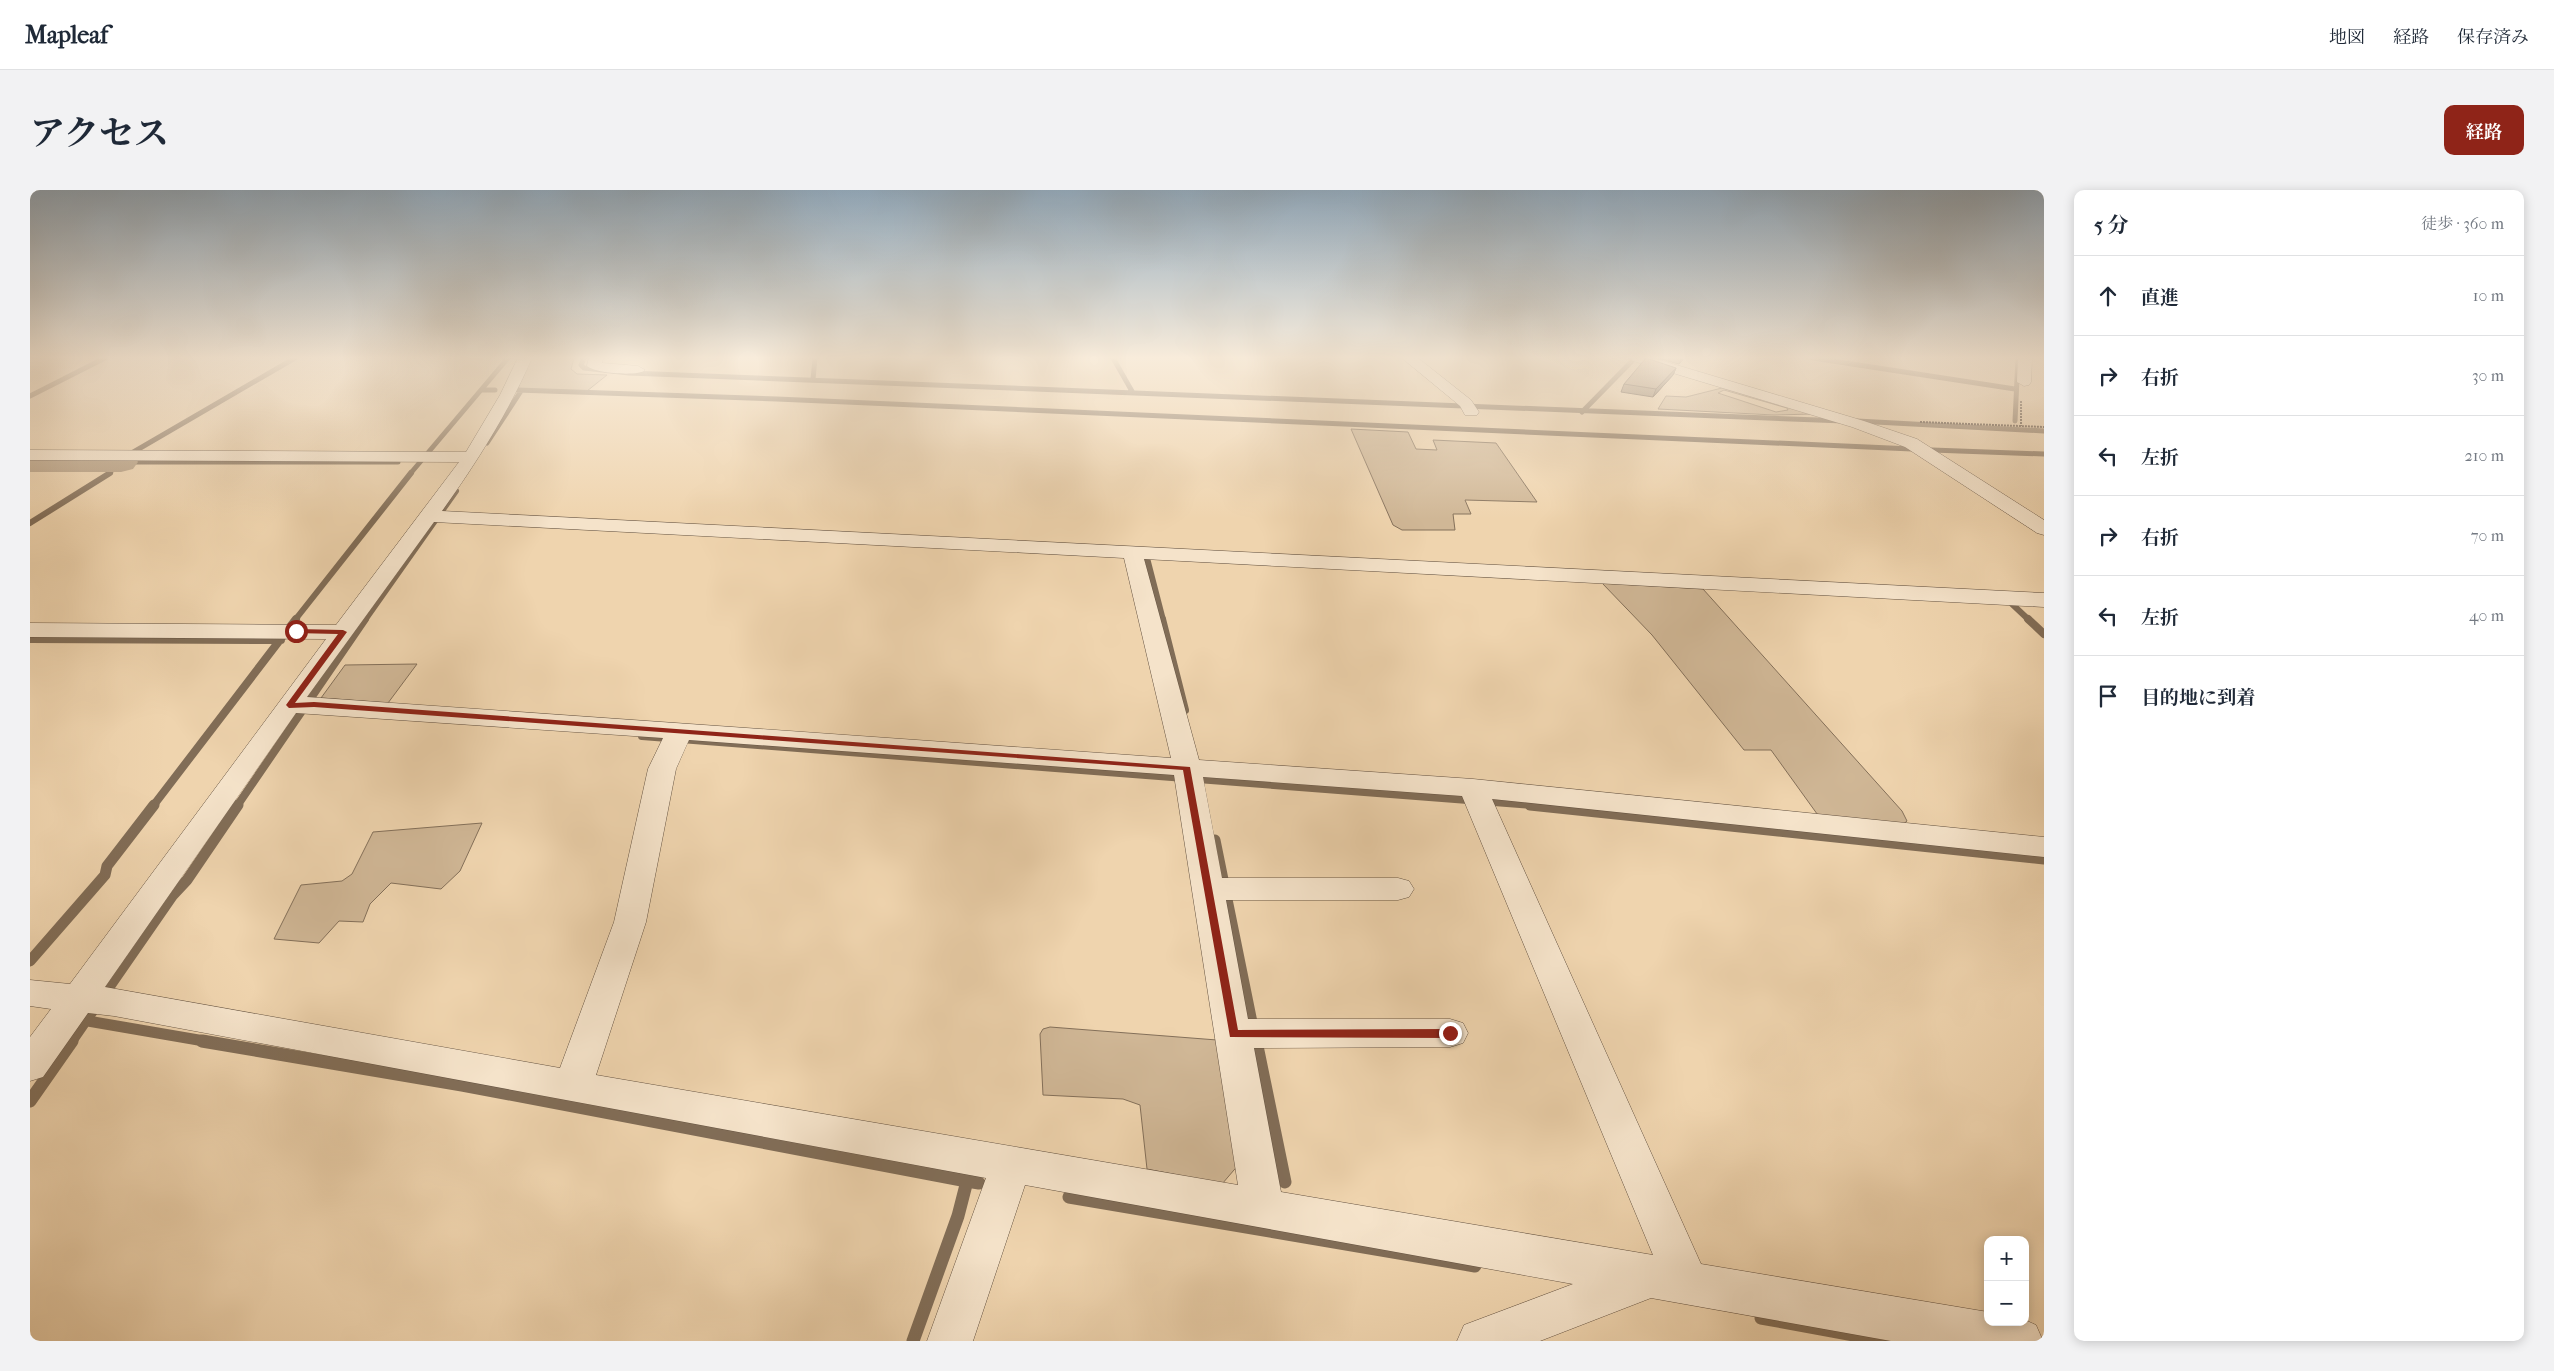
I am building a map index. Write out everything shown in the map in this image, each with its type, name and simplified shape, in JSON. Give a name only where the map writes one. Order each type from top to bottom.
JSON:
[{"type":"street","points":[[30,1066],[94,999],[300,705],[343,632],[434,516],[498,412]]},
{"type":"street","points":[[1815,412],[1858,424],[1911,443],[2044,529]]},
{"type":"street","points":[[30,455],[472,457]]},
{"type":"street","points":[[434,516],[1133,555],[2044,600]]},
{"type":"street","points":[[1133,555],[1193,772],[1208,889],[1263,1208]]},
{"type":"street","points":[[30,630],[343,632]]},
{"type":"street","points":[[300,705],[680,732],[1193,772],[2044,847]]},
{"type":"street","points":[[573,1086],[630,922],[662,769],[680,732]]},
{"type":"street","points":[[1477,796],[1670,1278]]},
{"type":"street","points":[[1208,889],[1398,890]]},
{"type":"street","points":[[30,993],[94,999],[1012,1164],[1670,1278],[1998,1339]]},
{"type":"street","points":[[1234,1034],[1450,1033]]},
{"type":"street","points":[[950,1341],[1012,1164]]},
{"type":"street","points":[[1480,1341],[1670,1278]]},
{"type":"path","points":[[2021,412],[2021,426]]},
{"type":"path","points":[[1920,422],[2044,427]]},
{"type":"shaded area","points":[[1710,412],[1805,412],[1813,414],[1774,415]]},
{"type":"shaded area","points":[[1351,429],[1408,432],[1416,449],[1437,450],[1433,440],[1496,443],[1537,502],[1465,500],[1471,514],[1453,514],[1455,530],[1402,530],[1393,525]]},
{"type":"shaded area","points":[[1602,583],[1703,589],[1902,811],[1907,821],[1901,826],[1820,818],[1771,750],[1744,750],[1652,635]]},
{"type":"shaded area","points":[[417,664],[388,703],[321,698],[345,665]]},
{"type":"shaded area","points":[[482,823],[460,871],[441,889],[391,883],[370,904],[363,922],[339,921],[319,943],[274,939],[301,885],[342,881],[352,874],[373,832]]},
{"type":"shaded area","points":[[1050,1027],[1217,1040],[1240,1163],[1222,1184],[1147,1169],[1140,1105],[1123,1099],[1043,1095],[1040,1034],[1043,1029]]},
{"type":"waterway","points":[[121,462],[130,454],[203,412]]},
{"type":"waterway","points":[[410,474],[463,412]]},
{"type":"waterway","points":[[487,443],[507,412]]},
{"type":"waterway","points":[[1066,412],[1912,449]]},
{"type":"waterway","points":[[1609,412],[1844,421]]},
{"type":"waterway","points":[[2015,412],[2015,421]]},
{"type":"waterway","points":[[1857,421],[2044,431]]},
{"type":"waterway","points":[[1932,450],[2044,454]]},
{"type":"waterway","points":[[30,462],[121,462]]},
{"type":"waterway","points":[[108,474],[121,462]]},
{"type":"waterway","points":[[121,462],[398,462]]},
{"type":"waterway","points":[[30,523],[110,473]]},
{"type":"waterway","points":[[295,620],[411,473]]},
{"type":"waterway","points":[[365,620],[456,491]]},
{"type":"waterway","points":[[1147,558],[1163,620]]},
{"type":"waterway","points":[[2012,604],[2029,620]]},
{"type":"waterway","points":[[280,640],[296,619]]},
{"type":"waterway","points":[[237,806],[365,619]]},
{"type":"waterway","points":[[1162,619],[1185,710]]},
{"type":"waterway","points":[[2028,619],[2044,634]]},
{"type":"waterway","points":[[30,639],[280,640]]},
{"type":"waterway","points":[[153,806],[280,640]]},
{"type":"waterway","points":[[642,736],[1546,806]]},
{"type":"waterway","points":[[30,961],[105,875],[107,866],[154,805]]},
{"type":"waterway","points":[[71,1042],[172,896],[187,880],[238,805]]},
{"type":"waterway","points":[[1530,805],[2044,859]]},
{"type":"waterway","points":[[1215,840],[1256,1042]]},
{"type":"waterway","points":[[88,1021],[210,1042]]},
{"type":"waterway","points":[[30,1101],[72,1041]]},
{"type":"waterway","points":[[202,1041],[462,1085],[967,1181]]},
{"type":"waterway","points":[[1256,1041],[1285,1182]]},
{"type":"waterway","points":[[913,1341],[958,1216],[967,1181]]},
{"type":"waterway","points":[[967,1181],[979,1183]]},
{"type":"waterway","points":[[1069,1197],[1475,1266]]},
{"type":"waterway","points":[[1761,1318],[1886,1341]]},
{"type":"route","points":[[296,631],[343,632],[289,705],[314,705],[1187,768],[1234,1034],[1450,1033]]}]
